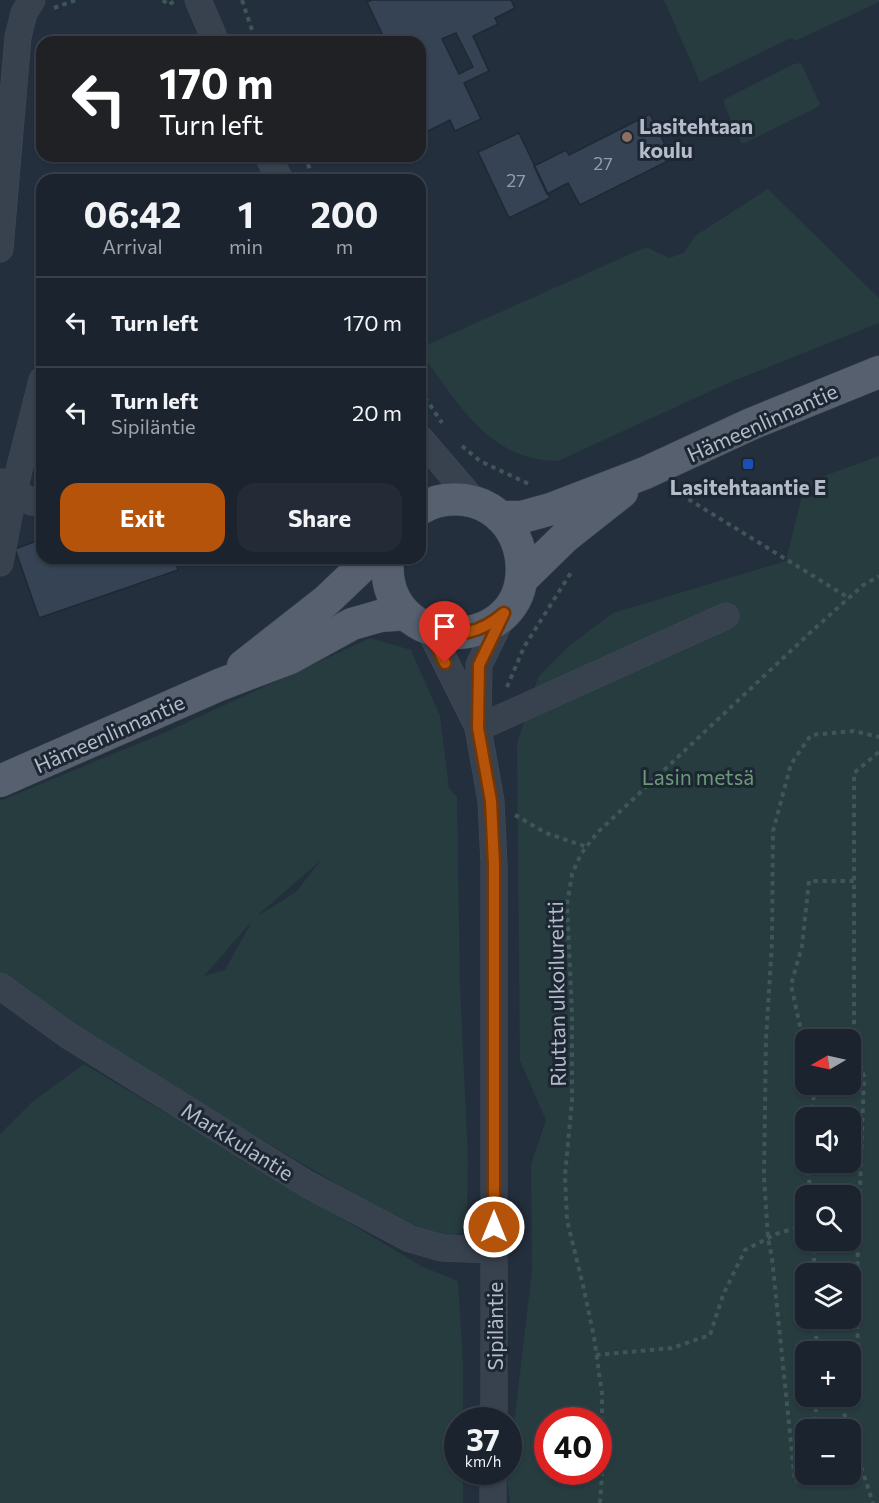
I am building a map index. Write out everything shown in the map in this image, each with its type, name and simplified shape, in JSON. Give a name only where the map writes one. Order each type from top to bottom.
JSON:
[{"type":"main road","name":"Hämeenlinnantie","points":[[426,507],[444,500],[463,500],[488,510],[522,517],[551,509],[645,474],[751,424],[879,372]]},
{"type":"main road","name":"Hämeenlinnantie","points":[[521,580],[565,537],[645,474]]},
{"type":"main road","points":[[488,510],[511,530],[520,551],[521,580],[515,596],[504,613]]},
{"type":"main road","name":"Hämeenlinnantie","points":[[219,685],[327,600],[365,564]]},
{"type":"main road","points":[[388,564],[390,587],[396,600],[417,622]]},
{"type":"main road","name":"Hämeenlinnantie","points":[[0,781],[219,685],[290,658],[352,624],[380,616],[417,622],[442,633],[458,634],[472,632],[493,622],[504,613]]},
{"type":"street","points":[[0,249],[4,164],[18,37],[24,13],[32,0]]},
{"type":"street","points":[[198,0],[213,36]]},
{"type":"street","points":[[0,563],[7,485],[36,398]]},
{"type":"street","points":[[426,444],[488,510]]},
{"type":"street","points":[[7,485],[31,502],[36,500]]},
{"type":"street","name":"Sipiläntie","points":[[494,1407],[494,864],[491,801],[478,728],[479,665],[504,613]]},
{"type":"street","points":[[478,728],[726,616]]},
{"type":"street","name":"Sipiläntie","points":[[417,622],[478,728]]},
{"type":"street","name":"Markkulantie","points":[[0,986],[69,1035],[307,1184],[410,1239],[442,1248],[494,1250]]},
{"type":"street","points":[[493,1485],[493,1503]]},
{"type":"path","points":[[163,0],[168,4],[178,0]]},
{"type":"path","points":[[242,0],[254,36]]},
{"type":"path","points":[[675,491],[849,598]]},
{"type":"path","name":"Riuttan ulkoilureitti","points":[[600,1503],[602,1394],[584,1285],[567,1220],[565,1175],[572,1101],[572,1015],[567,905],[572,874],[597,833],[862,586],[879,576]]},
{"type":"path","points":[[795,1482],[786,1377],[768,1238],[764,1177],[766,1039],[772,943],[773,831],[791,764],[811,735],[854,731],[879,737]]},
{"type":"path","points":[[858,1341],[856,1302],[864,1077],[854,1036],[854,773],[879,752]]},
{"type":"path","points":[[491,801],[546,833],[587,847]]},
{"type":"path","points":[[801,1029],[791,985],[802,946],[809,881],[855,881]]},
{"type":"path","points":[[597,1354],[672,1347],[710,1335],[723,1295],[745,1250],[795,1228]]},
{"type":"path","points":[[861,1465],[873,1503]]},
{"type":"green space","points":[[664,0],[879,0],[879,2],[795,41],[791,38],[700,82]]},
{"type":"green space","points":[[801,63],[820,104],[816,108],[741,143],[724,104],[725,99],[794,64]]},
{"type":"green space","points":[[768,189],[879,298],[879,323],[728,383],[558,461],[533,458],[512,451],[493,439],[462,408],[426,360],[426,345],[646,247],[669,258],[684,253],[695,236]]},
{"type":"green space","name":"Lasin metsä","points":[[879,456],[879,1503],[510,1503],[508,1485],[522,1485],[522,1407],[516,1407],[532,1270],[531,1164],[546,1120],[520,1061],[517,744],[538,677],[569,646],[613,613],[786,561],[805,483]]},
{"type":"green space","points":[[370,638],[411,650],[440,716],[449,788],[457,797],[460,987],[468,1159],[467,1216],[461,1232],[450,1237],[418,1232],[102,1045],[0,1001],[0,801],[166,732]],"holes":[[[321,860],[296,892],[259,915],[259,914]],[[252,921],[225,970],[204,976]]]},
{"type":"green space","points":[[84,1064],[423,1267],[458,1281],[463,1407],[444,1407],[444,1485],[463,1485],[463,1503],[0,1503],[0,1134],[32,1102]]},
{"type":"building","points":[[372,0],[511,0],[515,8],[495,18],[498,24],[473,36],[489,71],[464,83],[481,119],[455,131],[450,120],[428,131],[426,126],[426,36],[383,36],[367,2]],"holes":[[[456,33],[473,67],[459,74],[442,39]]]},
{"type":"building","points":[[650,114],[672,159],[580,205],[568,183],[547,194],[534,166],[566,150],[569,155]]},
{"type":"building","points":[[519,133],[550,198],[509,218],[478,152]]},
{"type":"building","points":[[36,541],[36,564],[176,564],[178,570],[39,618],[15,549]]},
{"type":"place","name":"Lasitehtaan koulu","points":[[627,137]]},
{"type":"place","name":"Lasitehtaantie E","points":[[748,464]]},
{"type":"route","points":[[445,663],[429,629],[442,633],[472,632],[483,628],[504,613],[479,665],[478,728],[491,801],[494,864],[494,1227]]}]
